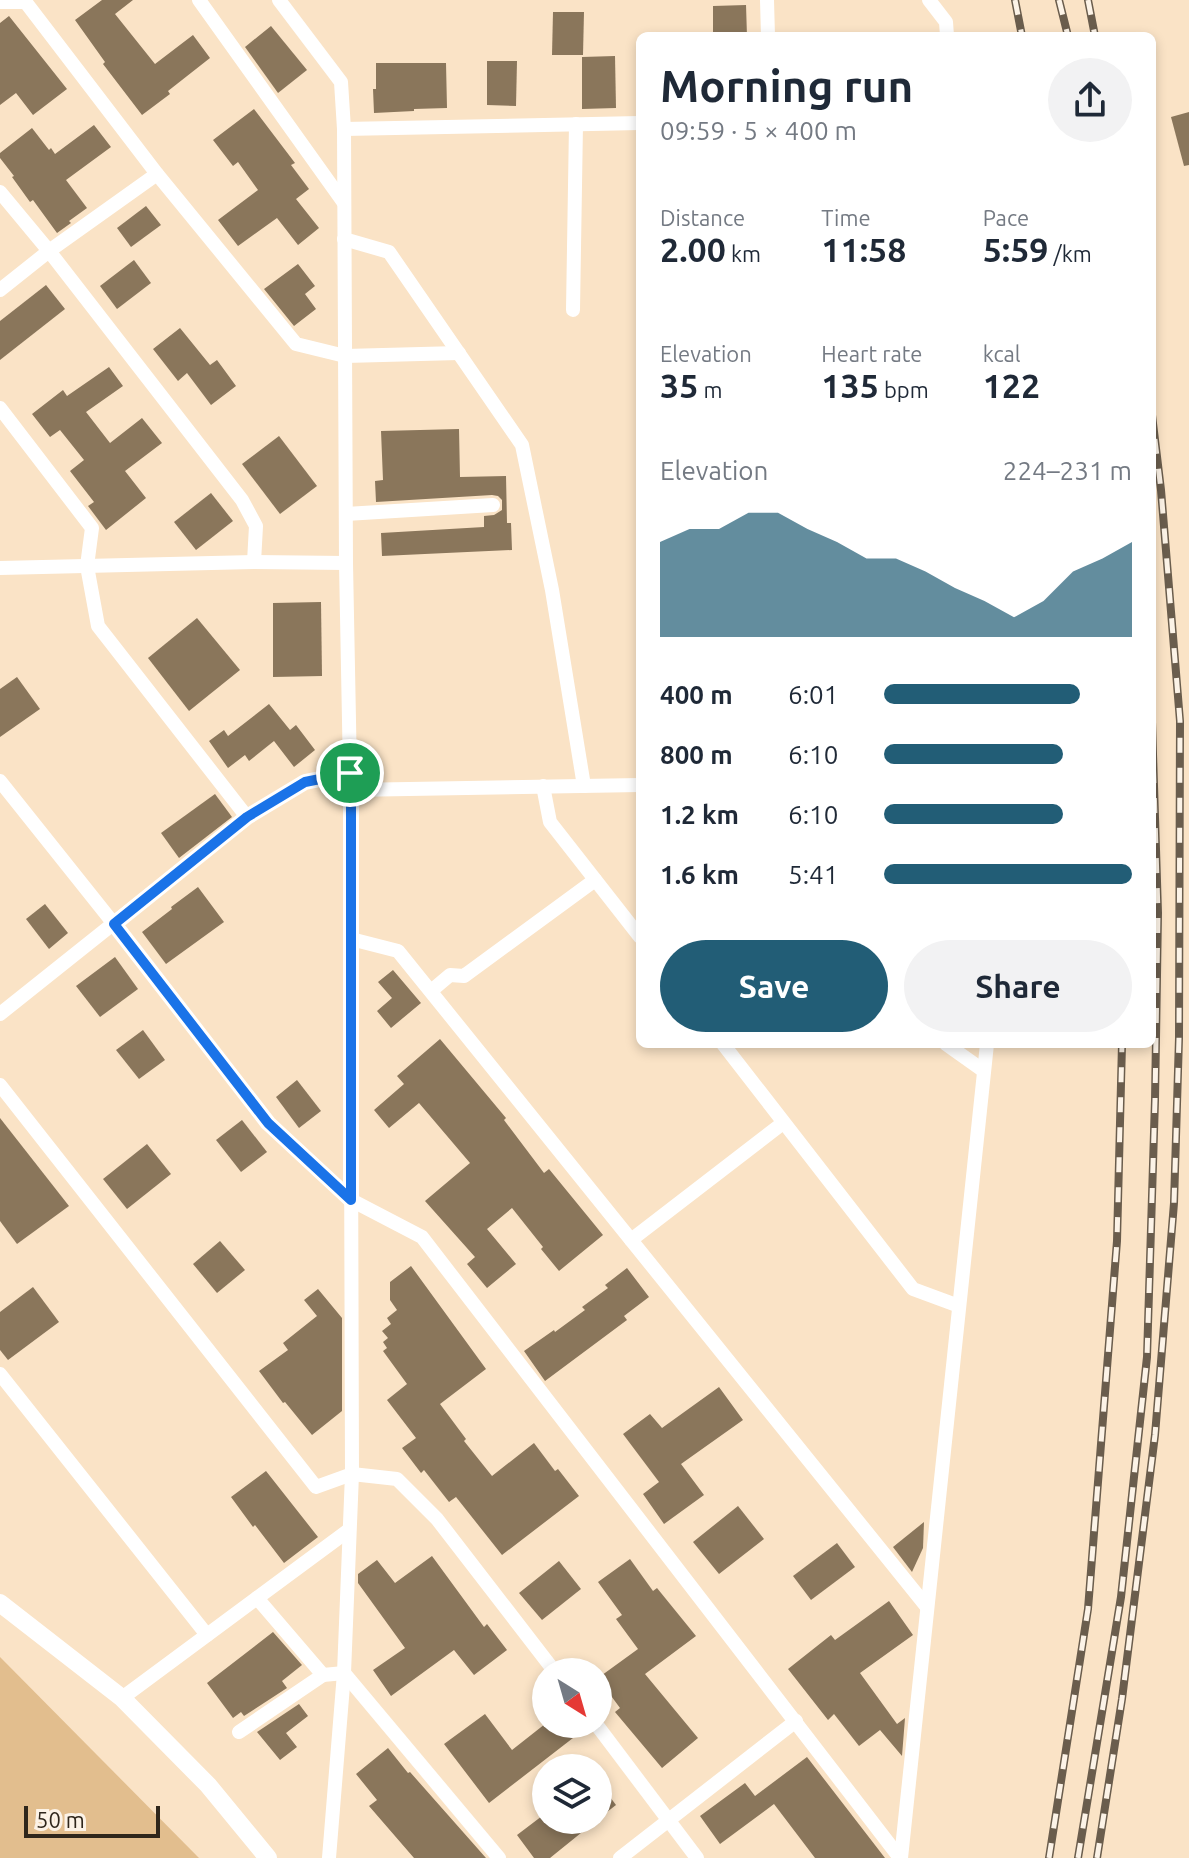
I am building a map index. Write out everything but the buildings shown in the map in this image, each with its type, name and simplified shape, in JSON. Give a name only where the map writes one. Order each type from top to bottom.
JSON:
[{"type":"street","points":[[199,0],[344,203]]},
{"type":"street","points":[[279,0],[341,82],[344,129],[346,563],[351,790],[352,1474],[344,1673],[329,1858]]},
{"type":"street","points":[[767,0],[768,32]]},
{"type":"street","points":[[929,0],[946,22],[947,32]]},
{"type":"street","points":[[0,2],[25,1],[157,174],[296,344],[345,356],[459,353]]},
{"type":"street","points":[[344,129],[636,123]]},
{"type":"street","points":[[573,310],[576,124]]},
{"type":"street","points":[[0,290],[157,174]]},
{"type":"street","points":[[0,192],[242,500],[256,526],[254,562]]},
{"type":"street","points":[[344,239],[389,252],[522,445],[552,590],[584,786]]},
{"type":"street","points":[[0,408],[92,528],[87,566],[98,626],[247,817]]},
{"type":"street","points":[[346,514],[493,505]]},
{"type":"street","points":[[0,568],[346,563]]},
{"type":"street","points":[[0,1014],[247,817],[305,782],[350,773]]},
{"type":"street","points":[[0,781],[268,1123],[351,1200],[422,1237],[900,1858]]},
{"type":"street","points":[[351,790],[636,785]]},
{"type":"street","points":[[543,786],[550,822],[636,932]]},
{"type":"street","points":[[431,991],[450,975],[464,976],[595,880]]},
{"type":"street","points":[[351,939],[398,951],[927,1607]]},
{"type":"street","points":[[726,1048],[913,1289],[959,1306]]},
{"type":"street","points":[[952,1048],[984,1071]]},
{"type":"street","points":[[900,1858],[987,1048]]},
{"type":"street","points":[[0,1085],[316,1487],[352,1474],[397,1479],[437,1519],[544,1658]]},
{"type":"street","points":[[631,1240],[783,1123]]},
{"type":"street","points":[[0,1374],[207,1635]]},
{"type":"street","points":[[122,1698],[349,1530]]},
{"type":"street","points":[[257,1598],[323,1675]]},
{"type":"street","points":[[0,1603],[122,1698],[208,1785],[268,1858]]},
{"type":"street","points":[[239,1732],[323,1675],[344,1673]]},
{"type":"street","points":[[344,1673],[499,1858]]},
{"type":"street","points":[[620,1858],[796,1721]]},
{"type":"street","points":[[607,1738],[697,1858]]},
{"type":"shaded area","points":[[0,1657],[199,1858],[0,1858]]},
{"type":"railway","points":[[1015,0],[1021,32]]},
{"type":"railway","points":[[1059,0],[1067,32]]},
{"type":"railway","points":[[1088,0],[1094,32]]},
{"type":"railway","points":[[1097,1858],[1122,1699],[1155,1435],[1174,1203],[1179,1038],[1180,721],[1156,448]]},
{"type":"railway","points":[[1156,849],[1156,1038]]},
{"type":"railway","points":[[1049,1858],[1088,1609],[1117,1241],[1122,1048]]},
{"type":"railway","points":[[1078,1858],[1121,1597],[1147,1357],[1156,1048]]},
{"type":"route","points":[[350,773],[351,1200],[268,1123],[114,924],[247,817],[305,782],[350,773]]}]
